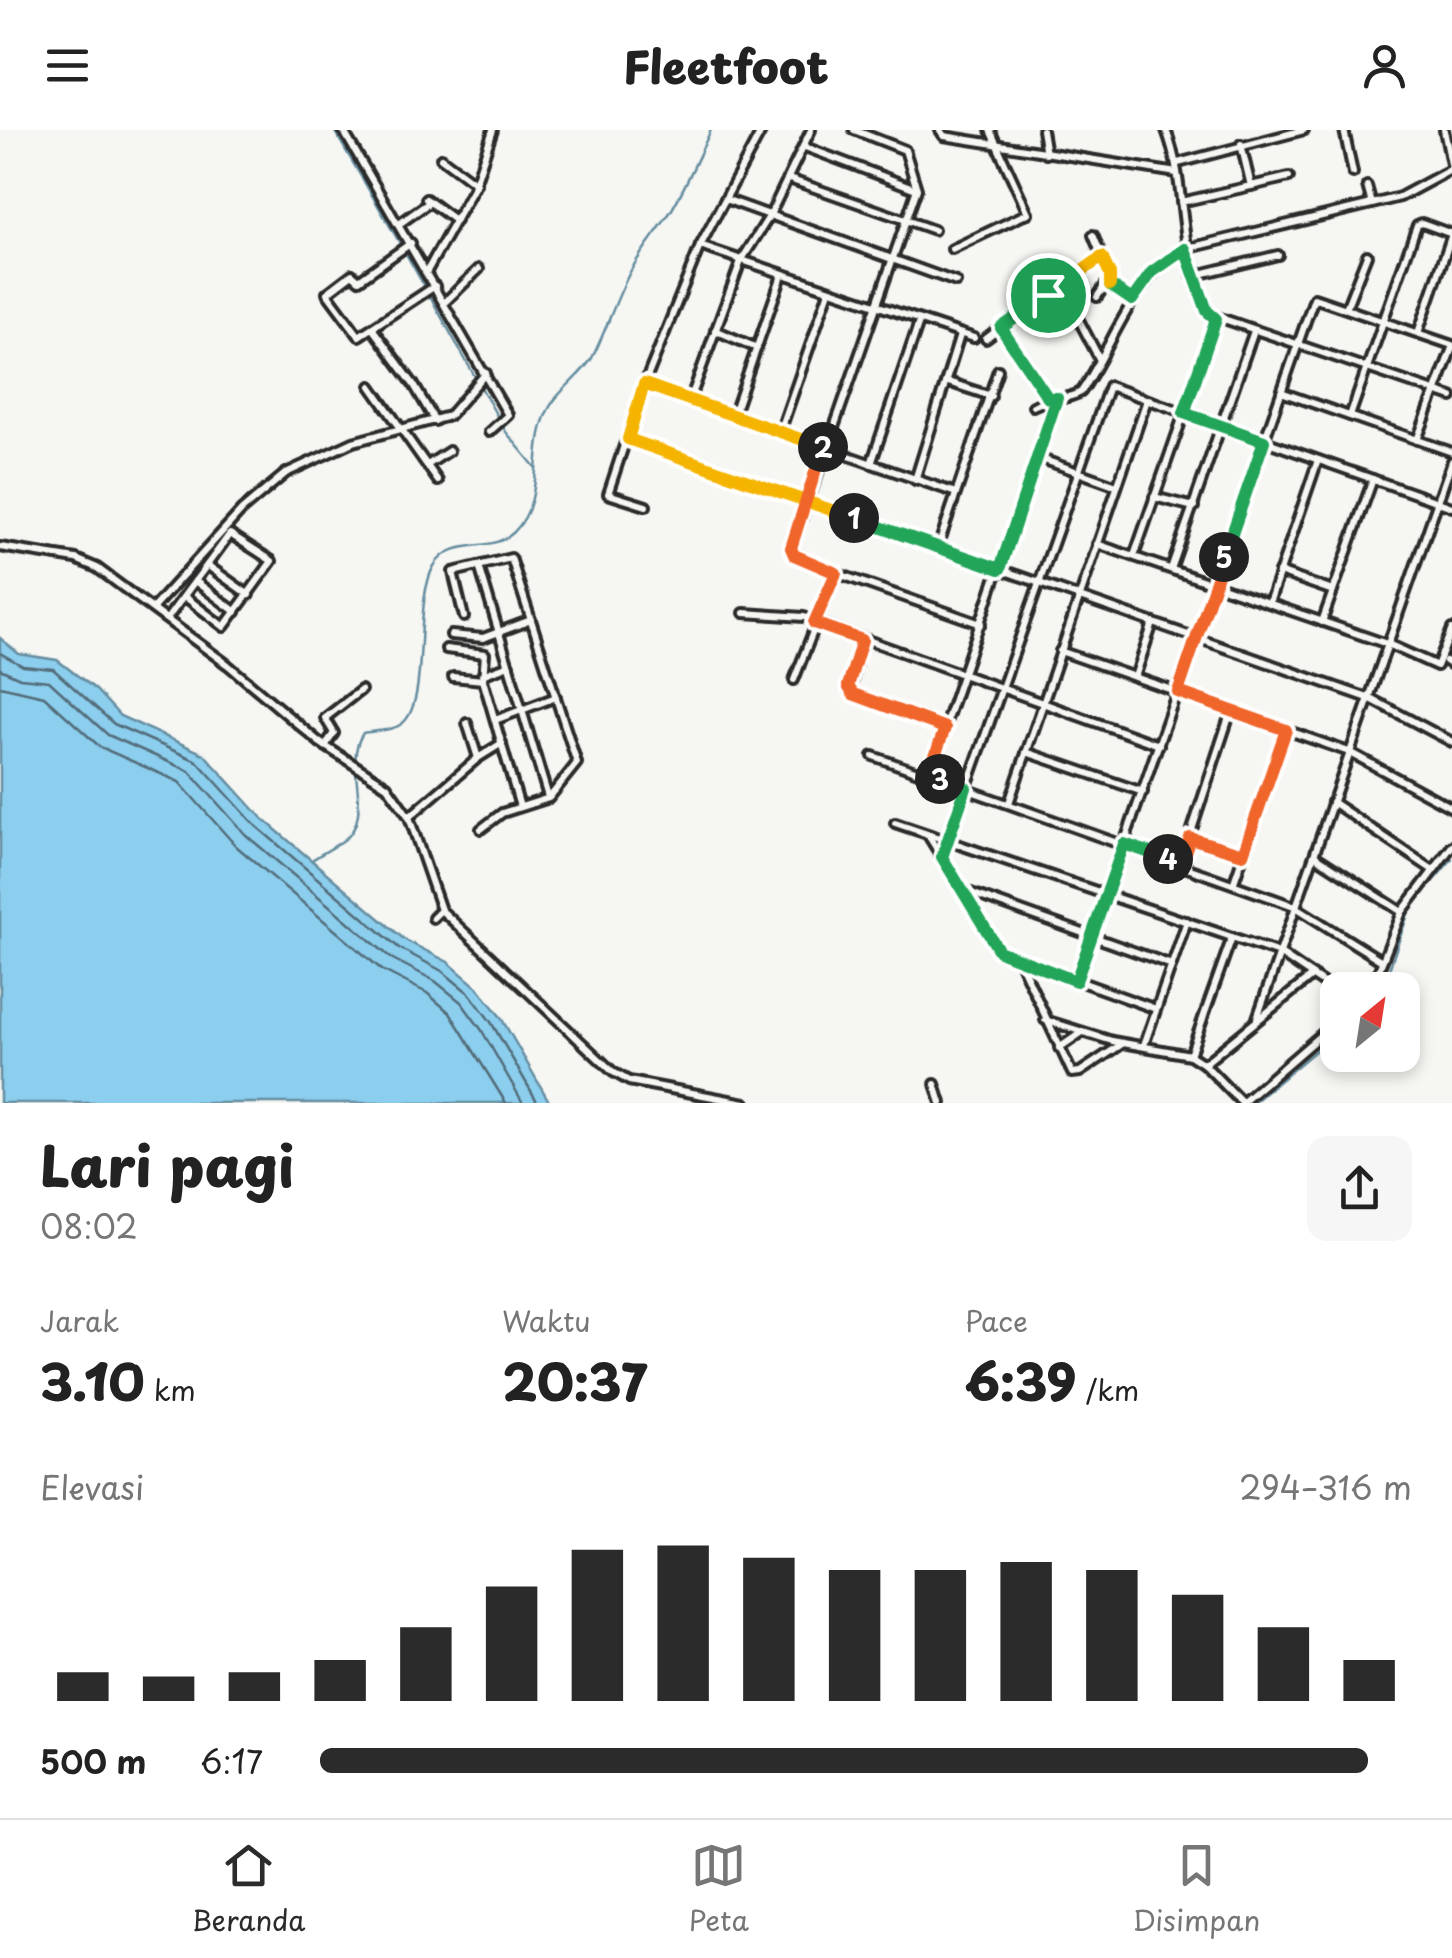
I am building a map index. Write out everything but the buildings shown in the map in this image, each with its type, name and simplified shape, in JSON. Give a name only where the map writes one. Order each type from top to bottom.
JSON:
[{"type":"street","points":[[343,130],[508,415],[489,432]]},
{"type":"street","points":[[427,271],[476,182],[493,130]]},
{"type":"street","points":[[646,506],[608,494],[644,384],[700,246],[762,130]]},
{"type":"street","points":[[690,400],[741,261],[770,215],[811,130]]},
{"type":"street","points":[[854,130],[905,150],[916,189],[792,553],[836,573],[981,624]]},
{"type":"street","points":[[940,130],[944,136],[996,146],[1177,173]]},
{"type":"street","points":[[952,249],[1028,213],[990,130]]},
{"type":"street","points":[[1042,130],[1046,154]]},
{"type":"street","points":[[1166,130],[1178,163],[1185,249],[1207,311],[1216,319],[1452,396]]},
{"type":"street","points":[[1178,163],[1279,132],[1304,130]]},
{"type":"street","points":[[1344,130],[1353,173]]},
{"type":"street","points":[[1033,406],[1048,398],[1081,392],[1152,272],[1185,249],[1400,196],[1452,169],[1444,130]]},
{"type":"street","points":[[1242,144],[1250,186]]},
{"type":"street","points":[[805,148],[916,189]]},
{"type":"street","points":[[441,158],[476,182]]},
{"type":"street","points":[[1180,202],[1289,177]]},
{"type":"street","points":[[788,179],[934,230]]},
{"type":"street","points":[[1367,186],[1372,204]]},
{"type":"street","points":[[725,199],[956,282]]},
{"type":"street","points":[[399,224],[428,200],[456,221]]},
{"type":"street","points":[[1350,416],[1417,224],[1422,222],[1452,234],[1418,333]]},
{"type":"street","points":[[1092,235],[1110,274],[1108,284],[1097,297]]},
{"type":"street","points":[[409,245],[359,280],[352,274],[327,293],[357,336],[433,287]]},
{"type":"street","points":[[700,246],[974,338]]},
{"type":"street","points":[[1192,276],[1278,255]]},
{"type":"street","points":[[1346,308],[1366,255]]},
{"type":"street","points":[[986,339],[1061,286],[1062,281],[1102,257]]},
{"type":"street","points":[[445,302],[478,269]]},
{"type":"street","points":[[733,416],[782,274]]},
{"type":"street","points":[[1108,284],[1132,300]]},
{"type":"street","points":[[1061,286],[1100,362]]},
{"type":"street","points":[[780,432],[830,291]]},
{"type":"street","points":[[1076,981],[1314,298],[1452,346],[1417,440]]},
{"type":"street","points":[[1134,556],[1216,319]]},
{"type":"street","points":[[870,464],[920,322]]},
{"type":"street","points":[[372,328],[435,420]]},
{"type":"street","points":[[1001,328],[1048,398]]},
{"type":"street","points":[[715,330],[758,348]]},
{"type":"street","points":[[1171,569],[1254,331]]},
{"type":"street","points":[[915,480],[960,336]]},
{"type":"street","points":[[938,547],[998,370]]},
{"type":"street","points":[[153,608],[242,510],[286,473],[353,442],[403,432],[452,414],[484,375]]},
{"type":"street","points":[[948,382],[992,396]]},
{"type":"street","points":[[644,384],[956,493]]},
{"type":"street","points":[[372,386],[438,481]]},
{"type":"street","points":[[942,857],[1109,386],[1452,507]]},
{"type":"street","points":[[1282,392],[1452,452]]},
{"type":"street","points":[[928,775],[1057,398]]},
{"type":"street","points":[[1009,803],[1146,400]]},
{"type":"street","points":[[628,439],[1371,699],[1452,742]]},
{"type":"street","points":[[428,464],[449,451]]},
{"type":"street","points":[[1039,458],[1117,486]]},
{"type":"street","points":[[1269,603],[1318,460]]},
{"type":"street","points":[[1257,1018],[1452,461]]},
{"type":"street","points":[[1322,622],[1373,479]]},
{"type":"street","points":[[1154,497],[1194,508]]},
{"type":"street","points":[[167,620],[184,596],[195,581],[208,565],[230,534],[272,560],[222,627],[184,596]]},
{"type":"street","points":[[1097,544],[1390,645],[1437,666],[1447,662],[1452,629]]},
{"type":"street","points":[[0,548],[76,558],[110,576],[228,664],[326,746],[396,795],[410,816],[442,910],[620,1076],[745,1103]]},
{"type":"street","points":[[464,617],[452,574],[511,558],[577,764],[549,798],[497,815],[481,829]]},
{"type":"street","points":[[208,565],[249,594]]},
{"type":"street","points":[[479,566],[549,798]]},
{"type":"street","points":[[1279,572],[1333,591]]},
{"type":"street","points":[[794,680],[836,573]]},
{"type":"street","points":[[195,581],[236,612]]},
{"type":"street","points":[[744,613],[790,614],[1159,744]]},
{"type":"street","points":[[451,635],[482,638],[531,620]]},
{"type":"street","points":[[1135,678],[1153,622]]},
{"type":"street","points":[[862,640],[850,691],[945,728]]},
{"type":"street","points":[[446,649],[484,653],[482,677],[520,807]]},
{"type":"street","points":[[1060,652],[1348,752],[1452,808]]},
{"type":"street","points":[[453,677],[482,677],[510,665]]},
{"type":"street","points":[[326,746],[334,733],[324,718],[360,690]]},
{"type":"street","points":[[495,720],[556,697]]},
{"type":"street","points":[[1181,863],[1231,711]]},
{"type":"street","points":[[467,723],[478,758]]},
{"type":"street","points":[[1234,882],[1286,730]]},
{"type":"street","points":[[410,816],[478,758],[502,743]]},
{"type":"street","points":[[1026,752],[1142,792]]},
{"type":"street","points":[[873,756],[1294,906],[1382,961]]},
{"type":"street","points":[[1332,802],[1433,870]]},
{"type":"street","points":[[895,823],[1280,953],[1320,980]]},
{"type":"street","points":[[928,834],[999,951],[1020,962],[1156,1009]]},
{"type":"street","points":[[1190,838],[1243,854]]},
{"type":"street","points":[[1378,972],[1402,912],[1452,846]]},
{"type":"street","points":[[1314,856],[1402,912]]},
{"type":"street","points":[[961,890],[1172,964]]},
{"type":"street","points":[[433,918],[442,910]]},
{"type":"street","points":[[1144,1045],[1187,922]]},
{"type":"street","points":[[1190,1054],[1232,937]]},
{"type":"street","points":[[1020,962],[1070,1071],[1077,1074],[1123,1043]]},
{"type":"street","points":[[1204,1064],[1314,975]]},
{"type":"street","points":[[1046,1020],[1123,1043],[1190,1054],[1242,1103],[1320,1036]]},
{"type":"street","points":[[1059,1048],[1082,1032]]},
{"type":"street","points":[[935,1084],[940,1103]]},
{"type":"water","points":[[0,638],[19,654],[57,660],[95,689],[120,716],[204,754],[262,818],[405,940],[448,962],[477,987],[500,1016],[550,1103],[0,1103]]},
{"type":"waterway","points":[[334,130],[401,245]]},
{"type":"waterway","points":[[312,860],[348,837],[356,822],[356,757],[363,733],[396,727],[409,715],[419,677],[427,583],[434,566],[451,551],[504,539],[524,520],[549,408],[592,358],[629,274],[666,219],[711,130]]},
{"type":"waterway","points":[[405,252],[506,432],[535,467]]},
{"type":"waterway","points":[[1388,972],[1410,908],[1452,859]]},
{"type":"waterway","points":[[1253,1103],[1320,1047]]},
{"type":"route","points":[[1048,295],[1001,328],[1048,398],[1057,398],[1000,569],[808,502],[718,470],[628,439],[644,384],[826,448],[808,502],[791,548],[794,555],[836,573],[814,623],[862,640],[848,686],[853,694],[945,728],[928,775],[966,788],[942,857],[999,951],[1076,981],[1124,844],[1181,863],[1190,838],[1243,854],[1286,730],[1178,692],[1264,441],[1184,413],[1216,319],[1207,311],[1185,249],[1152,272],[1132,300],[1108,284],[1110,274],[1102,257],[1062,281],[1048,295]]}]
